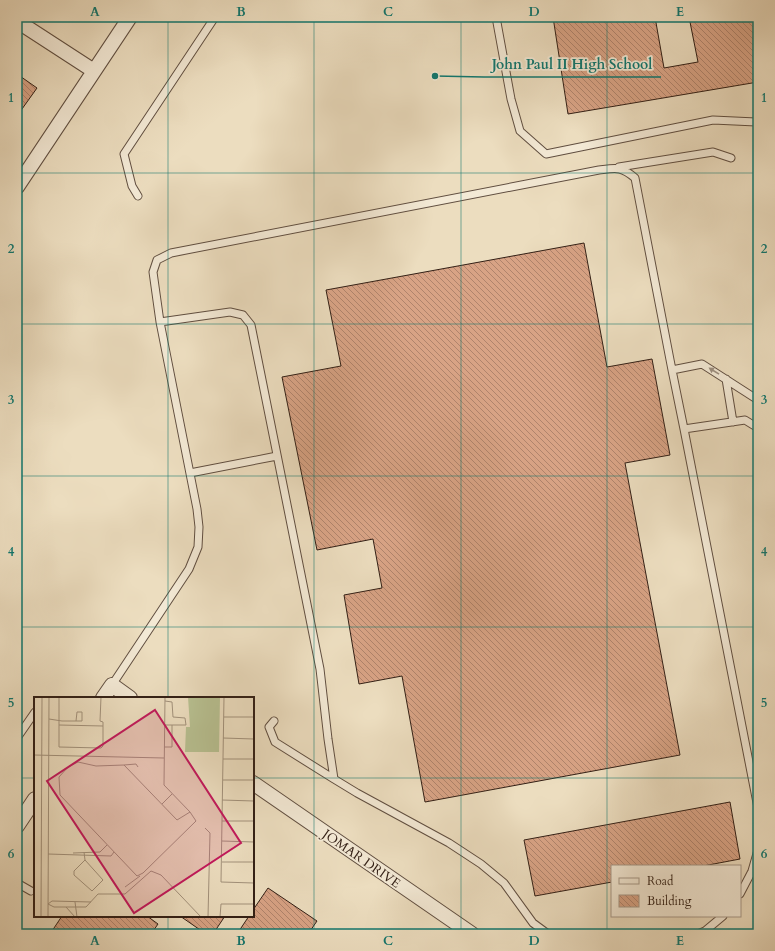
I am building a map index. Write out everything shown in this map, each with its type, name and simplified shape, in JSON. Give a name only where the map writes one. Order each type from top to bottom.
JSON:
[{"type":"street","points":[[17,187],[21,172],[94,71],[130,17]]},
{"type":"street","points":[[17,21],[94,71]]},
{"type":"street","points":[[104,697],[112,685],[129,697]]},
{"type":"street","name":"JOMAR DRIVE","points":[[254,784],[472,934]]},
{"type":"street","points":[[17,826],[34,800]]},
{"type":"lane","points":[[138,196],[132,186],[124,154],[215,17]]},
{"type":"lane","points":[[496,17],[511,99],[520,131],[546,154],[713,120],[758,123]]},
{"type":"lane","points":[[112,685],[189,569],[198,547],[199,527],[190,473],[160,322],[153,272],[157,260],[171,253],[617,167],[713,152],[731,158]]},
{"type":"lane","points":[[617,167],[626,170],[635,178],[637,182],[672,370],[758,808]]},
{"type":"lane","points":[[160,322],[230,312],[243,315],[251,325],[320,669],[334,779]]},
{"type":"lane","points":[[672,370],[702,364],[758,400]]},
{"type":"lane","points":[[726,379],[733,422]]},
{"type":"lane","points":[[684,430],[745,420],[758,428]]},
{"type":"lane","points":[[190,473],[277,456]]},
{"type":"lane","points":[[17,738],[34,713]]},
{"type":"lane","points":[[274,721],[269,727],[275,742],[357,793],[448,843],[481,864],[504,883],[533,923],[548,934]]},
{"type":"lane","points":[[741,892],[752,872],[758,850]]},
{"type":"lane","points":[[17,883],[31,891]]},
{"type":"lane","points":[[698,934],[705,931],[723,917]]},
{"type":"building","points":[[553,17],[655,17],[664,68],[698,62],[689,17],[758,17],[758,82],[568,114]]},
{"type":"building","points":[[17,74],[37,88],[17,116]]},
{"type":"building","points":[[584,243],[607,367],[652,359],[670,455],[625,463],[680,755],[425,802],[402,676],[359,684],[344,595],[382,588],[373,539],[317,550],[282,377],[341,366],[326,290]]},
{"type":"building","points":[[730,802],[740,859],[708,865],[611,865],[611,882],[535,896],[524,840]]},
{"type":"building","points":[[268,888],[317,921],[308,934],[237,934],[248,917],[254,917],[254,909]]},
{"type":"building","points":[[61,917],[148,917],[158,924],[151,934],[50,934]]},
{"type":"building","points":[[181,917],[224,917],[213,934],[206,934]]},
{"type":"place","name":"John Paul II High School","points":[[435,76]]}]
